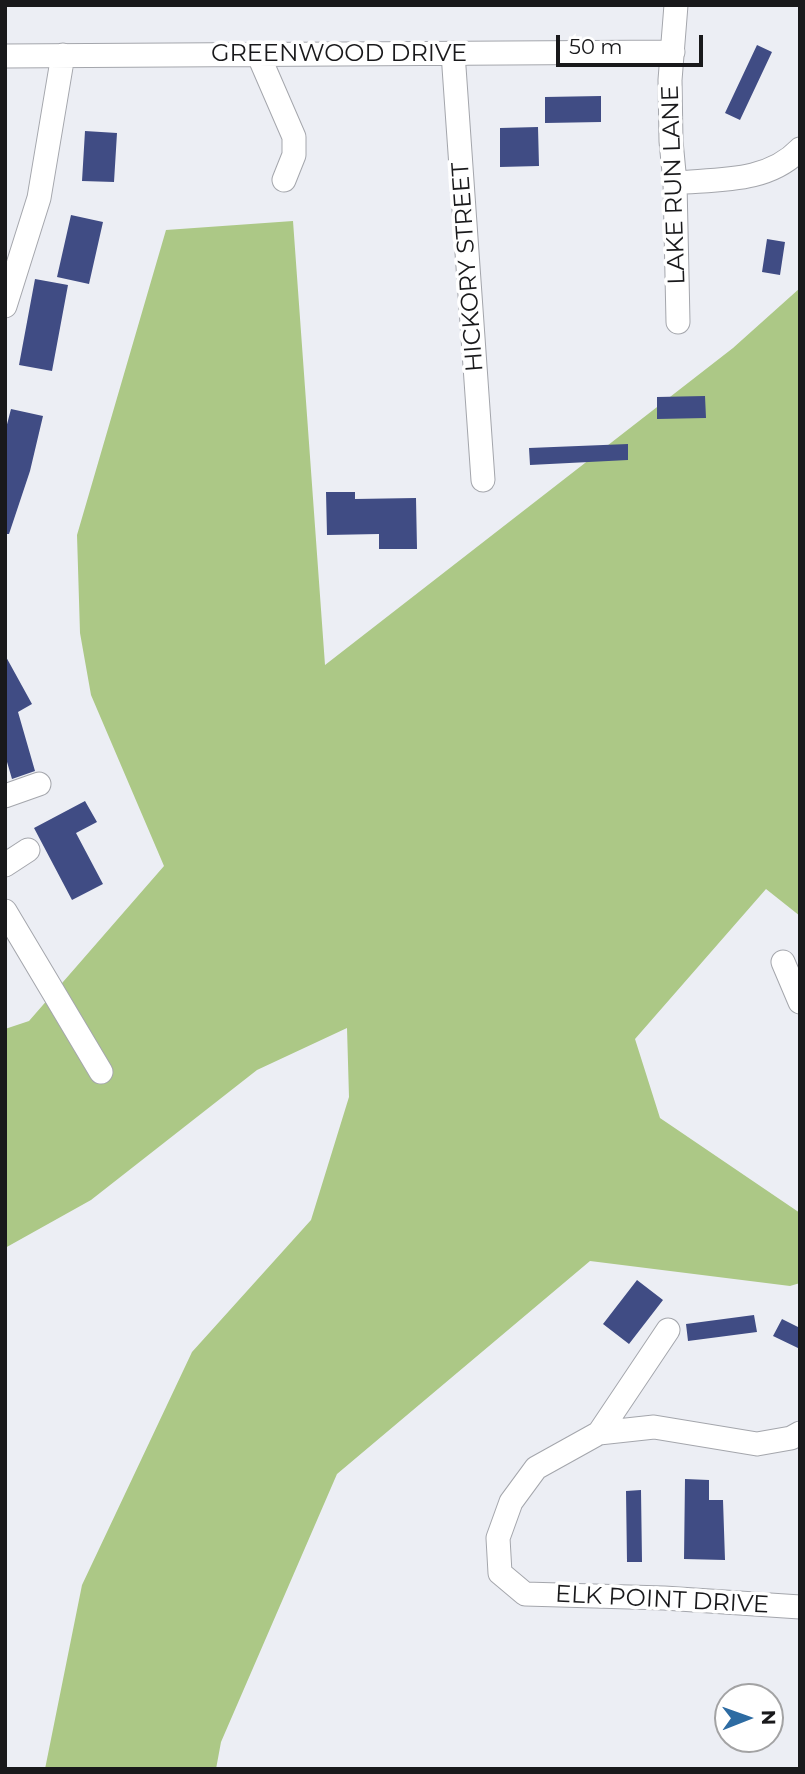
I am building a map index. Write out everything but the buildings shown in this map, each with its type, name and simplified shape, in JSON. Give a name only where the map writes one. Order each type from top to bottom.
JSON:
[{"type":"street","name":"LAKE RUN LANE","points":[[676,5],[670,80],[678,322]]},
{"type":"street","name":"GREENWOOD DRIVE","points":[[5,56],[673,52]]},
{"type":"street","name":"HICKORY STREET","points":[[453,53],[483,480]]},
{"type":"street","points":[[258,54],[294,137],[294,155],[284,180]]},
{"type":"street","points":[[5,306],[39,198],[63,55]]},
{"type":"street","points":[[675,183],[754,176],[771,169],[800,149]]},
{"type":"street","points":[[5,796],[39,784]]},
{"type":"street","points":[[5,865],[28,850]]},
{"type":"street","points":[[5,911],[101,1072]]},
{"type":"street","points":[[783,962],[800,1002]]},
{"type":"street","points":[[599,1433],[668,1329]]},
{"type":"street","points":[[599,1433],[654,1427],[757,1444],[791,1438],[800,1433]]},
{"type":"street","name":"ELK POINT DRIVE","points":[[599,1433],[536,1468],[511,1502],[498,1538],[500,1573],[525,1594],[664,1598],[800,1607]]},
{"type":"green space","points":[[293,221],[325,665],[733,348],[800,288],[800,916],[766,889],[635,1039],[660,1118],[800,1213],[800,1283],[790,1286],[590,1261],[337,1474],[221,1742],[216,1769],[45,1769],[82,1585],[192,1352],[311,1220],[349,1097],[347,1028],[257,1070],[91,1200],[5,1248],[5,1029],[29,1021],[164,866],[91,695],[80,633],[77,535],[166,230]]}]
